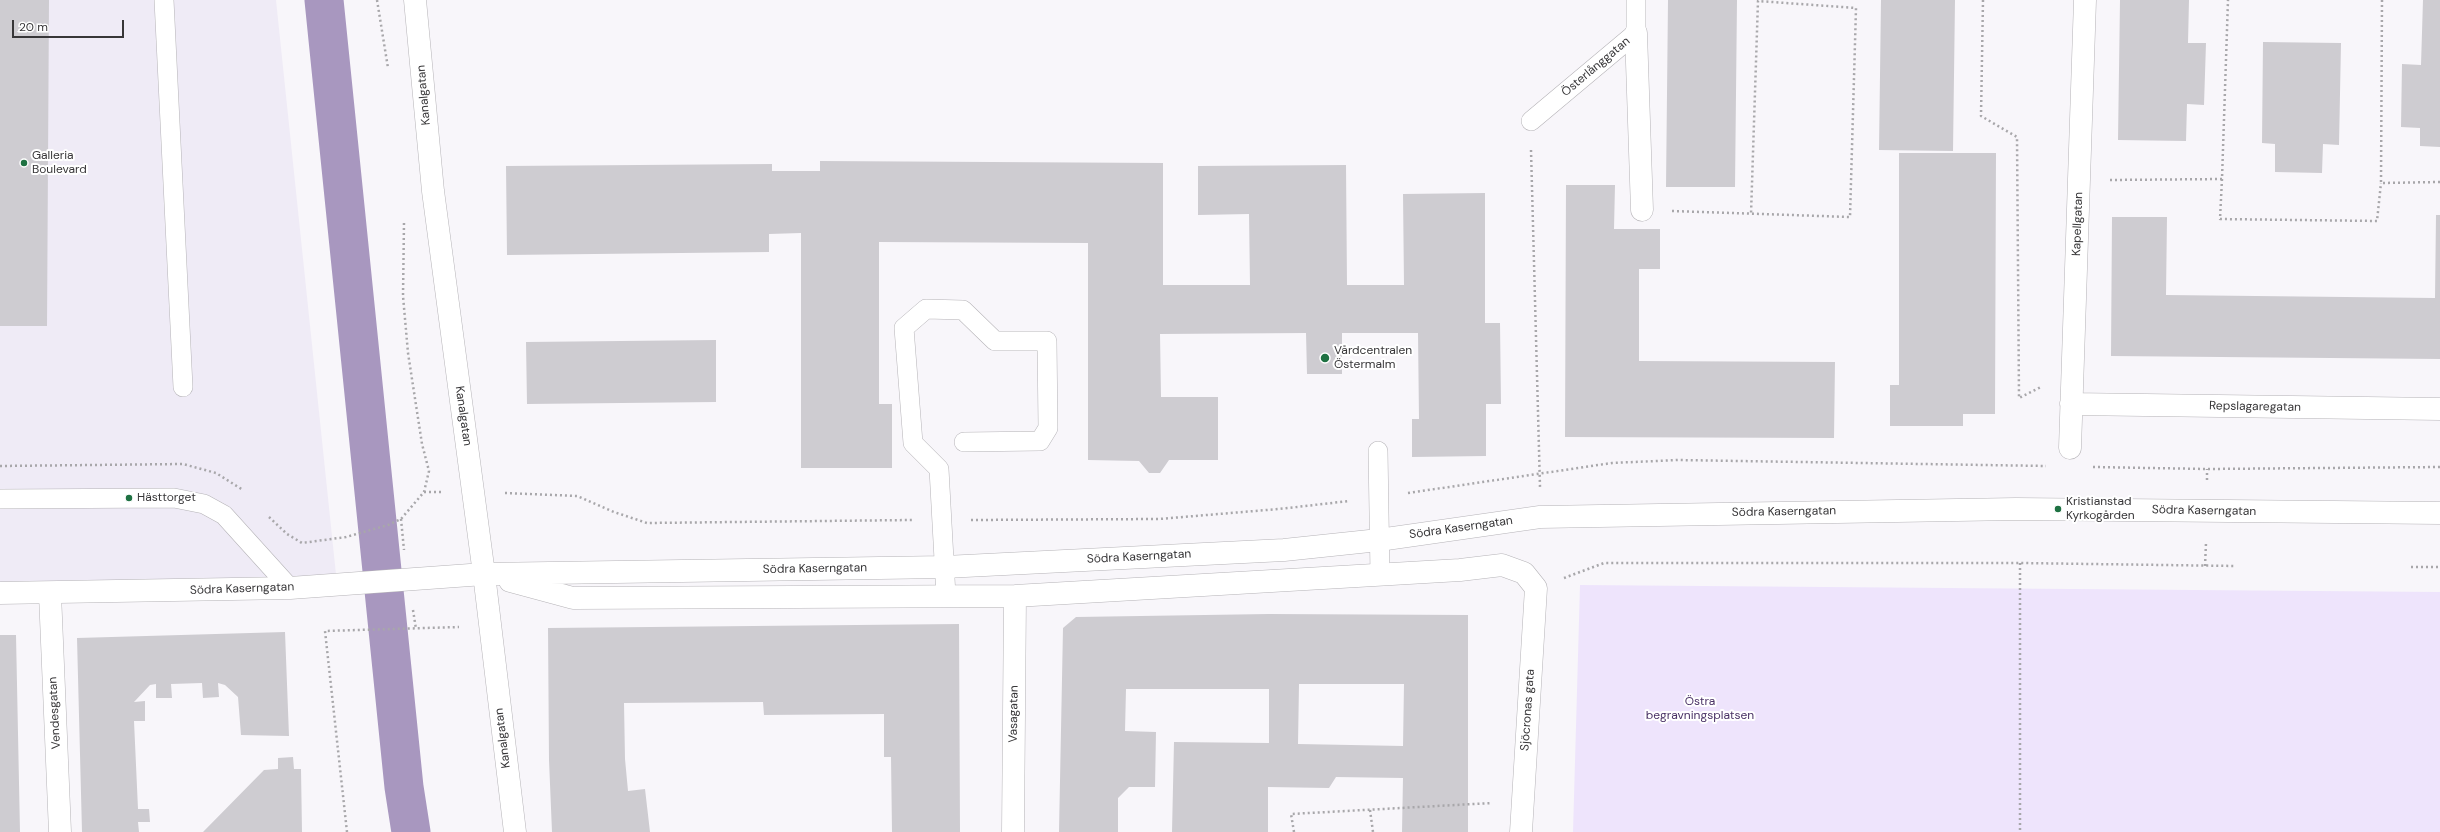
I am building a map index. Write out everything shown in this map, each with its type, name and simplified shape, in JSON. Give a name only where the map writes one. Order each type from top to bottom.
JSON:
[{"type":"street","name":"Kanalgatan","points":[[415,0],[433,190],[484,574],[515,832]]},
{"type":"street","name":"Kapellgatan","points":[[2070,448],[2085,0]]},
{"type":"street","points":[[1636,33],[1642,210]]},
{"type":"street","name":"Repslagaregatan","points":[[2071,404],[2440,409]]},
{"type":"street","name":"Södra Kaserngatan","points":[[0,593],[50,594],[290,588],[398,579],[484,574],[944,567],[1284,550],[1379,540],[1540,517],[2016,509],[2440,513]]},
{"type":"street","name":"Södra Kaserngatan","points":[[484,574],[573,598],[1015,596],[1502,566],[1524,573],[1536,588]]},
{"type":"street","name":"Sjöcronas gata","points":[[1521,832],[1536,588]]},
{"type":"street","name":"Vendesgatan","points":[[50,594],[60,832]]},
{"type":"street","name":"Vasagatan","points":[[1013,832],[1015,596]]},
{"type":"lane","points":[[164,0],[183,387]]},
{"type":"lane","name":"Österlånggatan","points":[[1531,122],[1636,33],[1636,0]]},
{"type":"lane","points":[[946,596],[939,469],[913,442],[904,328],[926,309],[963,310],[995,341],[1047,341],[1048,428],[1040,441],[964,442]]},
{"type":"lane","points":[[1378,451],[1380,574]]},
{"type":"lane","points":[[0,499],[174,498],[204,504],[224,515],[290,588]]},
{"type":"path","points":[[377,0],[388,70]]},
{"type":"path","points":[[1983,0],[1981,116],[2017,137],[2019,398],[2072,372]]},
{"type":"path","points":[[2228,0],[2220,219],[2377,221],[2381,183],[2382,0]]},
{"type":"path","points":[[1642,210],[1750,214],[1850,217],[1856,8],[1758,1],[1750,214]]},
{"type":"path","points":[[1531,122],[1540,517]]},
{"type":"path","points":[[2080,180],[2222,179]]},
{"type":"path","points":[[2381,183],[2440,182]]},
{"type":"path","points":[[346,536],[388,525],[401,519],[424,492],[429,471],[422,444],[408,353],[403,296],[404,214]]},
{"type":"path","points":[[424,492],[473,492],[577,496],[614,512],[647,523],[1159,519],[1279,509],[1379,497],[1612,463],[1678,460],[2051,466]]},
{"type":"path","points":[[2086,467],[2207,469],[2440,467]]},
{"type":"path","points":[[1536,588],[1604,563],[2020,563],[2236,566]]},
{"type":"path","points":[[2020,563],[2020,832]]},
{"type":"path","points":[[2411,567],[2440,567]]},
{"type":"path","points":[[347,832],[325,631],[489,625]]},
{"type":"path","points":[[1294,832],[1291,814],[1523,801]]},
{"type":"path","points":[[1370,810],[1373,832]]},
{"type":"shaded area","points":[[0,0],[276,0],[337,584],[0,591]]},
{"type":"green space","name":"Östra begravningsplatsen","points":[[1580,585],[2440,592],[2440,832],[1573,832]]},
{"type":"building","name":"Galleria Boulevard","points":[[0,0],[49,0],[47,326],[0,326]]},
{"type":"building","points":[[1668,0],[1737,0],[1735,187],[1666,187]]},
{"type":"building","points":[[1881,0],[1955,0],[1953,151],[1879,150]]},
{"type":"building","points":[[2120,0],[2189,0],[2188,43],[2206,43],[2204,105],[2187,104],[2186,141],[2118,140]]},
{"type":"building","points":[[2423,0],[2440,0],[2440,147],[2420,146],[2420,128],[2401,127],[2402,64],[2421,65]]},
{"type":"building","points":[[2263,42],[2341,43],[2339,145],[2323,144],[2322,173],[2275,172],[2275,144],[2262,143]]},
{"type":"building","points":[[1899,153],[1996,153],[1995,414],[1963,414],[1963,426],[1890,426],[1890,385],[1899,385]]},
{"type":"building","points":[[820,161],[1163,163],[1163,285],[1250,285],[1249,214],[1198,215],[1198,166],[1346,165],[1347,285],[1404,285],[1403,194],[1485,193],[1485,323],[1500,323],[1501,404],[1486,404],[1486,456],[1412,457],[1412,419],[1419,419],[1418,333],[1342,333],[1342,374],[1307,374],[1306,333],[1160,334],[1161,397],[1218,397],[1218,460],[1169,460],[1160,473],[1149,473],[1139,461],[1088,460],[1088,243],[879,242],[879,404],[892,404],[892,468],[801,468],[801,233],[769,234],[769,252],[507,255],[506,166],[772,164],[772,171],[820,171]]},
{"type":"building","points":[[1566,185],[1615,185],[1614,229],[1660,229],[1660,269],[1639,269],[1639,361],[1835,362],[1834,438],[1565,437]]},
{"type":"building","points":[[2436,215],[2440,215],[2440,359],[2111,356],[2112,217],[2167,217],[2166,295],[2435,298]]},
{"type":"building","points":[[716,340],[716,402],[527,404],[526,342]]},
{"type":"building","points":[[1269,614],[1468,615],[1468,832],[1402,832],[1403,778],[1336,777],[1329,788],[1268,787],[1268,832],[1172,832],[1174,742],[1269,743],[1269,689],[1126,689],[1125,731],[1156,732],[1155,787],[1129,787],[1118,798],[1118,832],[1059,832],[1063,628],[1076,617]],"holes":[[[1299,684],[1404,684],[1403,746],[1298,744]]]},
{"type":"building","points":[[959,624],[960,832],[892,832],[891,757],[884,757],[884,714],[764,715],[763,702],[624,703],[625,759],[628,791],[645,789],[650,832],[552,832],[549,760],[548,628]]},
{"type":"building","points":[[285,632],[289,736],[241,735],[238,697],[225,685],[218,683],[219,697],[203,698],[202,683],[171,684],[172,698],[156,698],[156,684],[150,685],[134,702],[145,701],[145,721],[134,721],[138,809],[149,809],[150,822],[138,822],[139,832],[82,832],[77,638]]},
{"type":"building","points":[[0,635],[16,635],[20,832],[0,832]]},
{"type":"building","points":[[293,757],[294,769],[301,769],[302,832],[203,832],[264,770],[278,769],[278,758]]},
{"type":"waterway","points":[[324,0],[404,787],[411,832]]},
{"type":"place","name":"Galleria Boulevard","points":[[24,163]]},
{"type":"place","name":"Vårdcentralen Östermalm","points":[[1325,358]]},
{"type":"place","name":"Hästtorget","points":[[129,498]]},
{"type":"place","name":"Kristianstad Kyrkogården","points":[[2058,509]]}]
